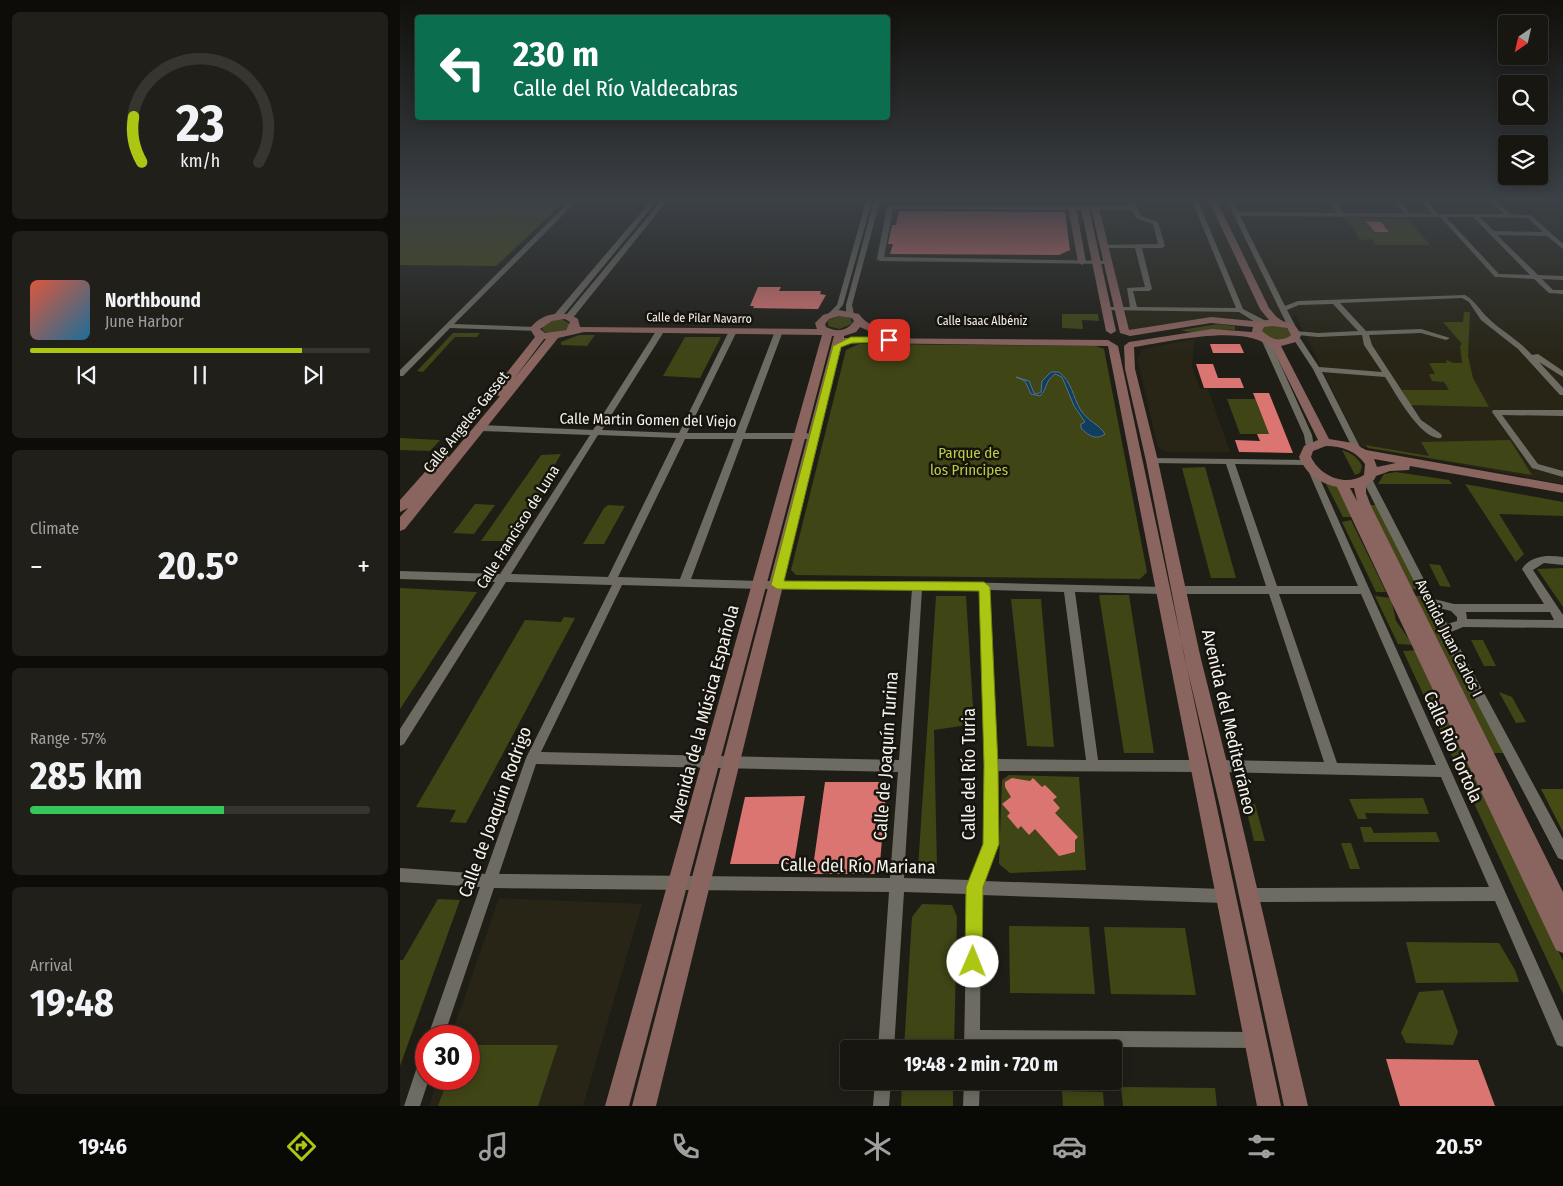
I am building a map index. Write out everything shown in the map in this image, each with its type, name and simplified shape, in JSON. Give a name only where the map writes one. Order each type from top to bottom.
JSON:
[{"type":"street","points":[[400,374],[522,253]]},
{"type":"street","points":[[538,330],[557,317],[611,253]]},
{"type":"street","points":[[451,324],[538,330],[554,336],[572,324],[625,253]]},
{"type":"street","points":[[832,314],[850,314],[857,318],[859,323],[855,328],[833,333],[832,314],[840,305],[855,253]]},
{"type":"street","points":[[850,314],[849,305],[864,253]]},
{"type":"street","points":[[880,259],[881,253]]},
{"type":"street","points":[[1080,253],[1082,262]]},
{"type":"street","name":"Avenida del Mediterráneo","points":[[1095,253],[1106,309],[1120,338],[1130,369],[1152,461],[1192,655],[1296,1106]]},
{"type":"street","name":"Avenida del Mediterráneo","points":[[1106,253],[1119,309],[1120,338],[1162,590],[1269,1106]]},
{"type":"street","points":[[1134,309],[1130,289],[1149,289],[1140,253]]},
{"type":"street","points":[[1218,253],[1240,310]]},
{"type":"street","points":[[1238,253],[1264,308],[1290,352],[1329,443]]},
{"type":"street","points":[[1256,253],[1284,308],[1277,330],[1308,435],[1310,447],[1306,453],[1309,466]]},
{"type":"street","points":[[1475,253],[1497,276],[1563,278]]},
{"type":"street","points":[[1512,253],[1551,292],[1563,292]]},
{"type":"street","points":[[862,259],[1108,262]]},
{"type":"street","points":[[1284,308],[1298,303],[1463,296],[1471,301],[1484,318],[1562,382]]},
{"type":"street","points":[[1334,301],[1365,334],[1368,345],[1418,422],[1438,436]]},
{"type":"street","points":[[1106,309],[1240,310],[1277,330],[1316,369],[1360,452],[1370,462],[1366,478]]},
{"type":"street","points":[[557,317],[572,324]]},
{"type":"street","name":"Calle Isaac Albéniz","points":[[859,323],[872,329],[898,333],[1120,338]]},
{"type":"street","name":"Calle de Pilar Navarro","points":[[572,324],[661,330],[833,333]]},
{"type":"street","name":"Calle de Pilar Navarro","points":[[572,324],[800,326],[833,333]]},
{"type":"street","name":"Calle Angeles Gasset","points":[[400,508],[470,427],[538,330]]},
{"type":"street","name":"Calle Francisco de Luna","points":[[400,740],[661,330]]},
{"type":"street","points":[[1120,338],[1277,330],[1318,335],[1421,331],[1446,338]]},
{"type":"street","name":"Calle de Joaquín Rodrigo","points":[[440,1025],[532,758],[733,331]]},
{"type":"street","points":[[684,583],[779,331]]},
{"type":"street","name":"Calle Isaac Albéniz","points":[[833,333],[851,340],[1120,338]]},
{"type":"street","name":"Calle Isaac Albéniz","points":[[833,333],[889,340]]},
{"type":"street","name":"Avenida de la Música Española","points":[[618,1106],[712,762],[768,585],[808,436],[833,333]]},
{"type":"street","name":"Calle Angeles Gasset","points":[[400,526],[554,336]]},
{"type":"street","points":[[1521,347],[1546,374],[1562,382]]},
{"type":"street","points":[[1316,369],[1388,375]]},
{"type":"street","points":[[1546,374],[1562,382]]},
{"type":"street","points":[[1563,413],[1496,412],[1535,466],[1563,474]]},
{"type":"street","name":"Calle Martin Gomen del Viejo","points":[[480,428],[682,436],[808,436]]},
{"type":"street","points":[[1310,447],[1329,443],[1360,452],[1563,489]]},
{"type":"street","points":[[1152,461],[1309,466],[1325,479],[1342,484],[1366,478],[1384,468],[1399,466],[1563,496]]},
{"type":"street","points":[[1230,462],[1332,768]]},
{"type":"street","name":"Calle Rio Tortola","points":[[1309,466],[1563,1039]]},
{"type":"street","name":"Avenida Juan Carlos I","points":[[1366,478],[1444,630],[1563,853]]},
{"type":"street","name":"Avenida Juan Carlos I","points":[[1366,478],[1360,493],[1365,506],[1498,791]]},
{"type":"street","name":"Avenida Juan Carlos I","points":[[1342,484],[1498,791]]},
{"type":"street","points":[[1563,560],[1544,559],[1533,562],[1528,569],[1563,624]]},
{"type":"street","points":[[400,574],[768,585],[918,585],[1162,590]]},
{"type":"street","name":"Avenida de la Música Española","points":[[644,1106],[731,762],[768,585]]},
{"type":"street","name":"Calle de Joaquín Turina","points":[[887,1040],[918,585]]},
{"type":"street","name":"Calle del Río Turia","points":[[972,1040],[974,887],[991,844],[991,765],[984,587]]},
{"type":"street","points":[[1069,589],[1092,766]]},
{"type":"street","points":[[1180,590],[1365,590]]},
{"type":"street","points":[[1430,602],[1454,608],[1553,608]]},
{"type":"street","points":[[1454,608],[1462,616],[1462,623]]},
{"type":"street","points":[[1444,630],[1462,623],[1563,624]]},
{"type":"street","points":[[532,758],[906,766]]},
{"type":"street","points":[[991,765],[1199,766]]},
{"type":"street","points":[[1219,766],[1444,771]]},
{"type":"street","points":[[1498,791],[1563,913]]},
{"type":"street","points":[[1498,791],[1563,943]]},
{"type":"street","name":"Calle del Río Mariana","points":[[400,875],[490,881],[898,885],[1224,896]]},
{"type":"street","points":[[1248,895],[1499,894]]},
{"type":"street","points":[[1122,1041],[1254,1040]]},
{"type":"street","points":[[412,1106],[417,1090]]},
{"type":"street","points":[[881,1106],[882,1090]]},
{"type":"street","points":[[971,1106],[972,1090]]},
{"type":"shaded area","points":[[876,253],[1080,253],[1082,262],[873,261]]},
{"type":"shaded area","points":[[1105,253],[1563,253],[1563,484],[1360,446],[1296,316],[1263,323],[1222,320],[1124,331]]},
{"type":"shaded area","points":[[1195,339],[1192,365],[1200,389],[1208,389],[1230,452],[1167,452],[1158,447],[1137,358],[1142,350],[1148,348]]},
{"type":"shaded area","points":[[499,898],[642,904],[583,1106],[429,1106],[434,1090],[480,1090],[480,1025],[455,1025]]},
{"type":"green space","points":[[400,253],[510,253],[496,266],[400,265]]},
{"type":"green space","points":[[1464,312],[1470,312],[1468,356],[1473,378],[1489,407],[1410,405],[1402,390],[1449,390],[1444,382],[1432,381],[1429,374],[1435,374],[1429,363],[1447,363],[1446,360],[1462,363],[1460,346],[1462,344],[1443,322],[1463,322]]},
{"type":"green space","points":[[1062,314],[1098,314],[1099,321],[1082,320],[1083,329],[1062,328]]},
{"type":"green space","points":[[840,316],[851,318],[852,324],[839,329],[828,326],[828,320]]},
{"type":"green space","points":[[554,320],[563,320],[570,324],[565,330],[547,333],[542,330],[543,326]]},
{"type":"green space","points":[[1218,324],[1235,326],[1235,330],[1192,332],[1181,330]]},
{"type":"green space","points":[[1268,324],[1286,327],[1291,335],[1284,339],[1268,336],[1261,332],[1261,327]]},
{"type":"green space","points":[[453,333],[480,333],[477,337],[455,337],[423,372],[417,371]]},
{"type":"green space","points":[[579,335],[595,335],[587,346],[561,345],[561,342]]},
{"type":"green space","points":[[685,337],[721,337],[700,378],[663,376]]},
{"type":"green space","name":"Parque de los Príncipes","points":[[859,344],[1096,346],[1104,349],[1147,572],[1140,579],[796,575],[791,570],[846,350]]},
{"type":"green space","points":[[1227,399],[1255,399],[1269,434],[1240,434]]},
{"type":"green space","points":[[400,438],[440,440],[430,451],[400,450]]},
{"type":"green space","points":[[1510,440],[1532,475],[1368,448],[1365,445],[1429,456],[1421,442]]},
{"type":"green space","points":[[1342,450],[1358,460],[1362,466],[1360,473],[1355,475]]},
{"type":"green space","points":[[561,454],[550,473],[555,475],[529,515],[522,515],[508,541],[481,541],[541,455]]},
{"type":"green space","points":[[1205,467],[1236,578],[1211,578],[1182,468]]},
{"type":"green space","points":[[1396,472],[1449,480],[1452,484],[1378,484],[1384,474]]},
{"type":"green space","points":[[1325,482],[1341,489],[1356,517],[1343,517]]},
{"type":"green space","points":[[1465,484],[1563,502],[1563,516],[1499,514],[1524,554],[1516,562]]},
{"type":"green space","points":[[475,504],[495,505],[474,534],[453,533]]},
{"type":"green space","points":[[608,505],[625,506],[604,544],[583,544],[604,508]]},
{"type":"green space","points":[[1369,505],[1377,505],[1421,590],[1411,589]]},
{"type":"green space","points":[[1351,520],[1386,592],[1376,592],[1342,522]]},
{"type":"green space","points":[[1429,564],[1440,565],[1451,587],[1440,586]]},
{"type":"green space","points":[[1563,568],[1563,607],[1537,569]]},
{"type":"green space","points":[[400,588],[477,592],[400,709]]},
{"type":"green space","points":[[1099,595],[1129,595],[1154,753],[1124,753]]},
{"type":"green space","points":[[936,596],[966,596],[974,724],[934,730],[937,868],[918,868]]},
{"type":"green space","points":[[1375,596],[1391,598],[1396,621],[1413,645],[1398,644]]},
{"type":"green space","points":[[1411,596],[1424,596],[1504,753],[1492,753]]},
{"type":"green space","points":[[1011,599],[1041,599],[1054,747],[1027,746]]},
{"type":"green space","points":[[564,617],[575,618],[466,823],[450,822],[456,810],[416,807],[525,620],[561,622]]},
{"type":"green space","points":[[1471,640],[1483,640],[1496,666],[1484,666]]},
{"type":"green space","points":[[1420,650],[1563,961],[1563,994],[1403,651]]},
{"type":"green space","points":[[1499,692],[1512,697],[1526,722],[1516,723]]},
{"type":"green space","points":[[1009,775],[1079,777],[1086,870],[1010,873],[999,864],[1002,780]]},
{"type":"green space","points":[[1541,789],[1563,789],[1563,832]]},
{"type":"green space","points":[[1423,798],[1429,814],[1365,813],[1367,819],[1358,819],[1349,799]]},
{"type":"green space","points":[[1245,804],[1255,804],[1265,841],[1254,841]]},
{"type":"green space","points":[[1360,827],[1371,827],[1374,833],[1436,832],[1440,842],[1364,842]]},
{"type":"green space","points":[[1341,843],[1351,843],[1360,869],[1350,869]]},
{"type":"green space","points":[[438,899],[460,900],[400,1066],[400,960],[403,960]]},
{"type":"green space","points":[[922,904],[952,905],[957,917],[954,1040],[905,1040],[912,917]]},
{"type":"green space","points":[[1009,926],[1089,927],[1095,994],[1010,993]]},
{"type":"green space","points":[[1104,927],[1185,928],[1196,995],[1111,994]]},
{"type":"green space","points":[[1406,942],[1499,943],[1515,970],[1519,982],[1416,983]]},
{"type":"green space","points":[[1443,990],[1458,1032],[1453,1045],[1406,1043],[1401,1033],[1419,992]]},
{"type":"green space","points":[[480,1045],[558,1045],[538,1106],[438,1106],[444,1090],[480,1090]]},
{"type":"green space","points":[[1122,1087],[1215,1088],[1217,1106],[1123,1106]]},
{"type":"green space","points":[[902,1090],[953,1090],[953,1106],[901,1106]]},
{"type":"green space","points":[[1062,1091],[1103,1092],[1104,1106],[1063,1106]]},
{"type":"water","points":[[1051,372],[1059,372],[1063,376],[1070,385],[1083,413],[1105,434],[1095,437],[1089,435],[1081,428],[1081,424],[1085,422],[1074,406],[1062,377],[1055,374],[1040,396],[1031,394],[1025,381],[1016,377],[1029,381],[1034,393],[1037,394],[1041,392],[1042,381]]},
{"type":"building","points":[[890,253],[1064,253],[1059,255]]},
{"type":"building","points":[[758,287],[781,287],[779,291],[821,291],[820,294],[826,295],[818,309],[753,308],[754,306],[750,306]]},
{"type":"building","points":[[1210,344],[1240,344],[1244,353],[1213,353]]},
{"type":"building","points":[[1196,364],[1213,364],[1218,378],[1240,378],[1244,388],[1204,388]]},
{"type":"building","points":[[1253,393],[1269,393],[1293,453],[1239,452],[1235,440],[1260,441],[1257,434],[1269,434]]},
{"type":"building","points":[[1012,778],[1030,781],[1033,778],[1042,787],[1045,785],[1057,797],[1053,800],[1060,808],[1055,813],[1078,837],[1075,840],[1075,852],[1059,856],[1035,829],[1029,835],[1021,826],[1018,829],[1007,816],[1010,813],[1002,804],[1011,797],[1005,787],[1005,782]]},
{"type":"building","points":[[825,782],[887,782],[879,874],[812,874]]},
{"type":"building","points":[[805,796],[794,864],[730,864],[745,797]]},
{"type":"building","points":[[1386,1059],[1478,1060],[1495,1106],[1400,1106]]},
{"type":"route","points":[[889,340],[851,340],[842,342],[837,346],[777,585],[984,587],[991,765],[991,844],[974,887],[973,962]]}]
